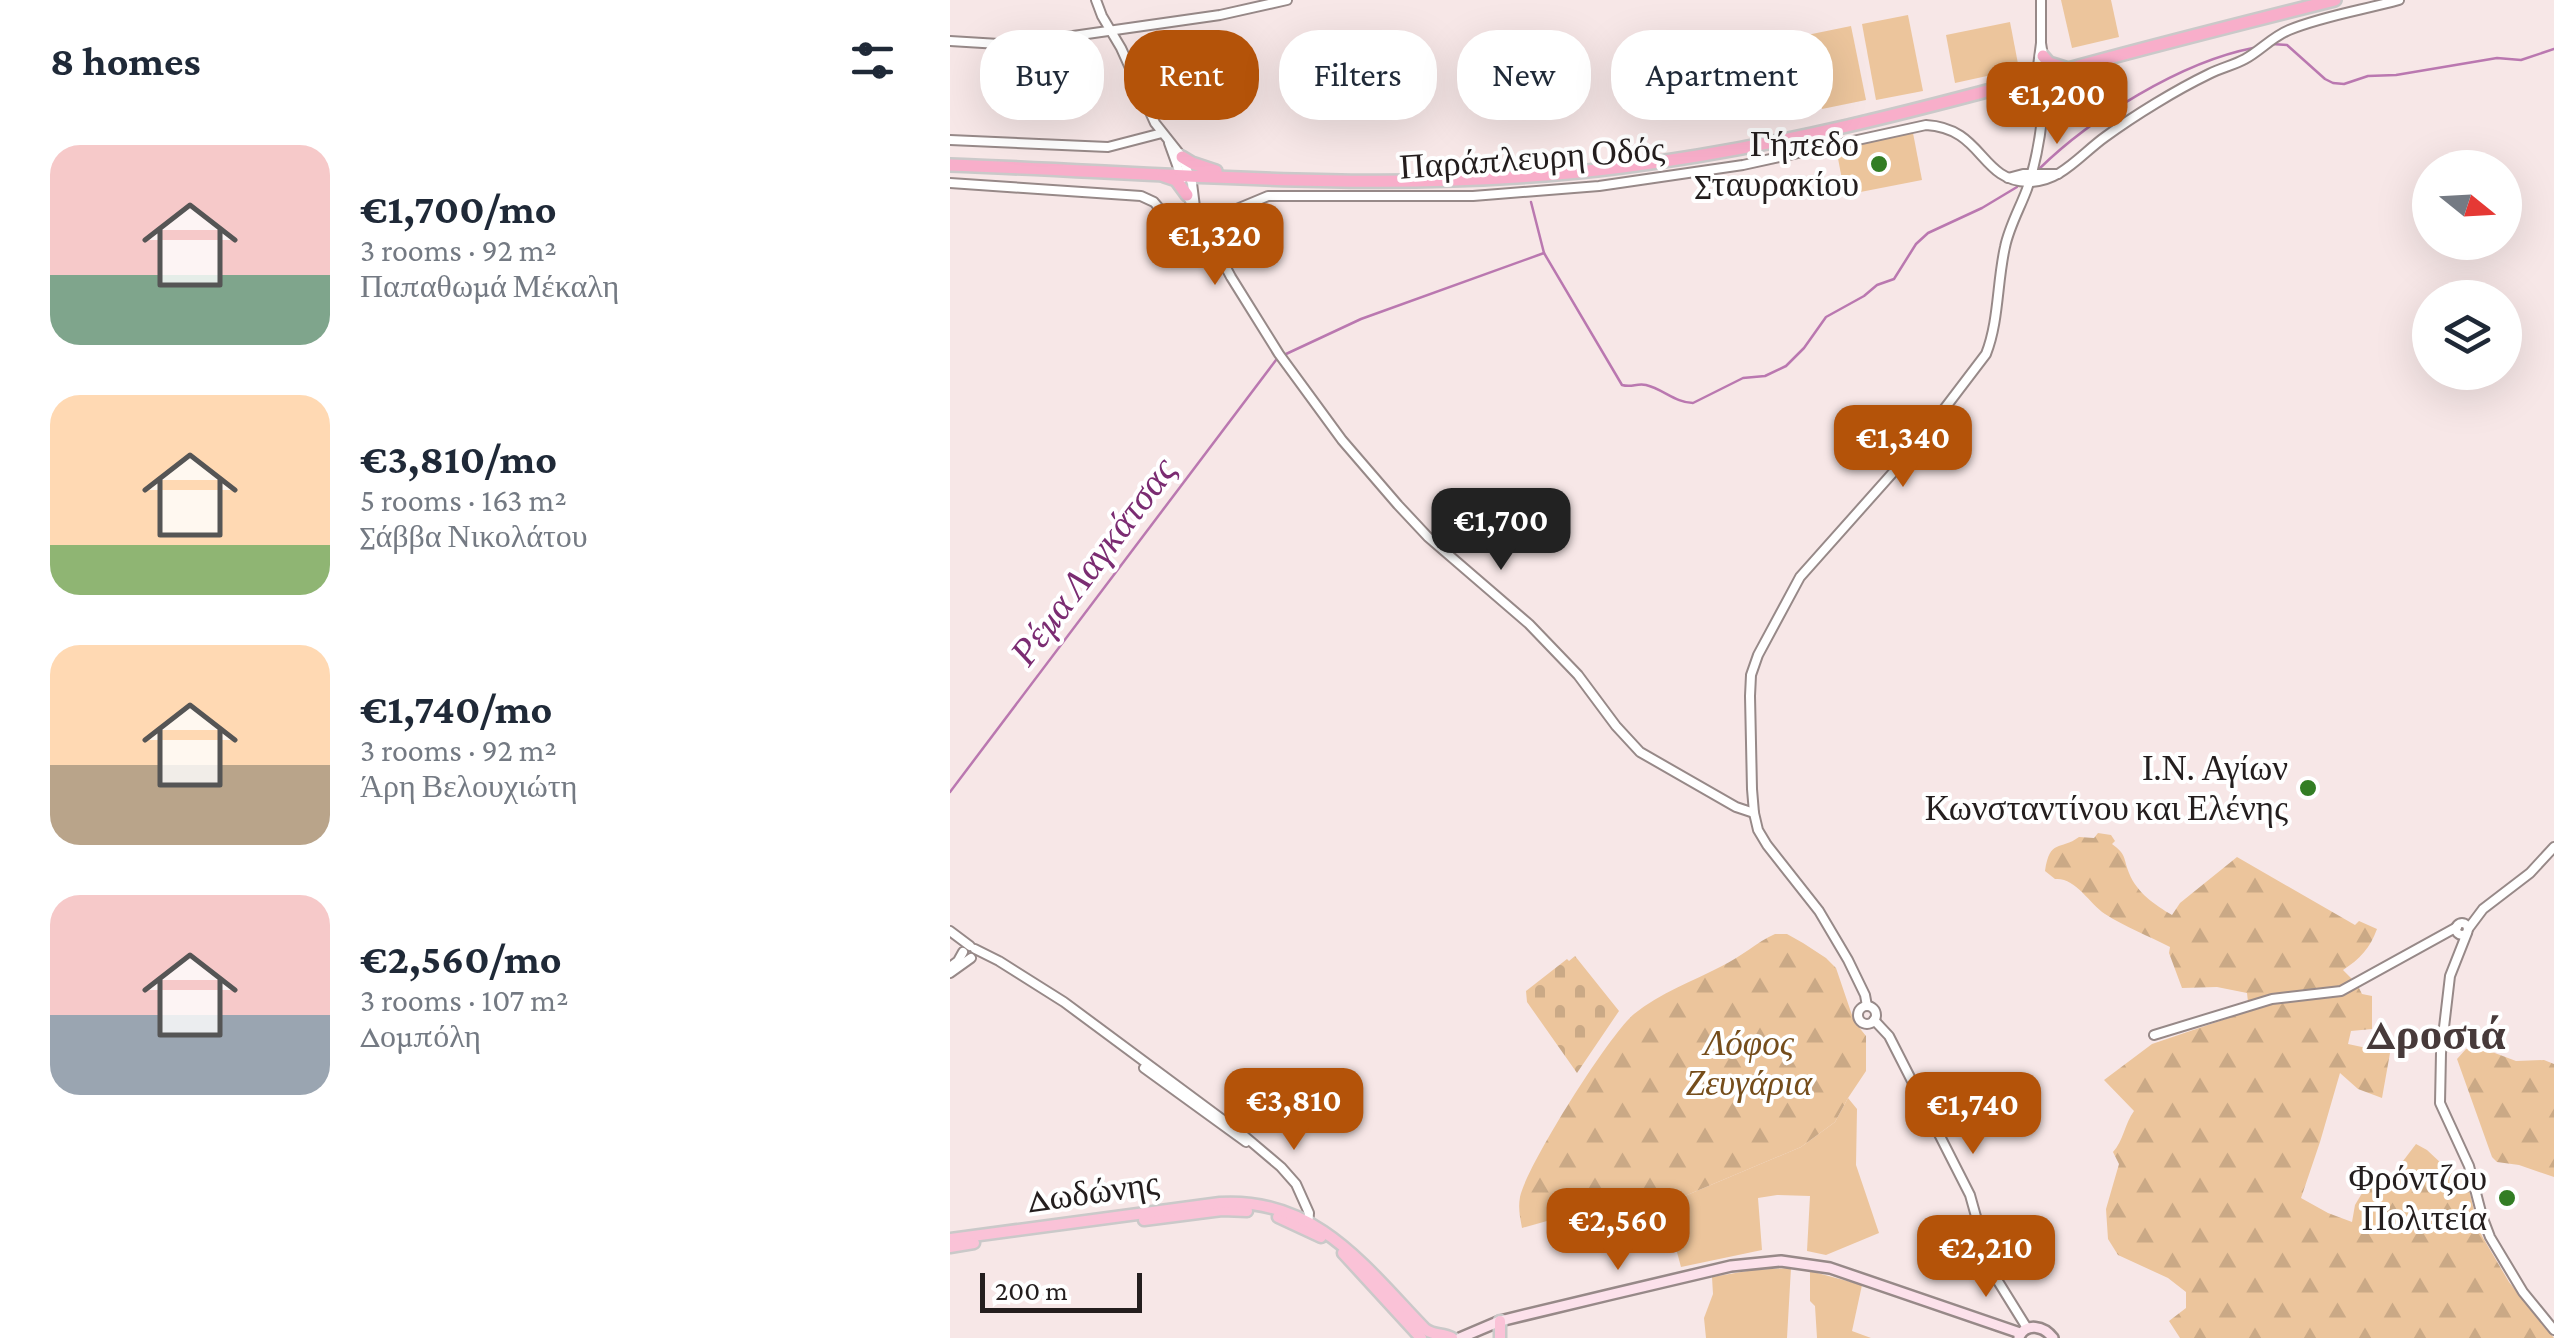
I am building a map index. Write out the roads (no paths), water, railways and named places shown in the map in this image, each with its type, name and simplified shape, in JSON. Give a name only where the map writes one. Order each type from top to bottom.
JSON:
[{"type":"highway","points":[[950,165],[1419,180],[1622,167],[1789,139],[2015,85],[2335,0]]},
{"type":"highway","points":[[2042,50],[2053,65],[2069,69]]},
{"type":"highway","points":[[2015,85],[2031,90],[2039,98]]},
{"type":"highway","points":[[1182,157],[1192,164],[1234,176]]},
{"type":"highway","points":[[1155,174],[1176,180],[1187,195]]},
{"type":"main road","name":"Δωδώνης","points":[[950,1243],[1222,1210],[1267,1214],[1308,1225],[1348,1248],[1433,1337],[1444,1334],[1452,1338]]},
{"type":"main road","name":"Δωδώνης","points":[[1308,1225],[1346,1256],[1421,1338]]},
{"type":"main road","points":[[1460,1338],[1496,1323],[1731,1266],[1781,1262],[1830,1268],[2021,1334],[2042,1329],[2053,1338]]},
{"type":"main road","points":[[1477,1338],[1496,1323]]},
{"type":"main road","points":[[1496,1323],[1500,1338]]},
{"type":"street","points":[[1096,0],[1155,123],[1182,157],[1187,195],[1195,207]]},
{"type":"street","points":[[950,42],[1020,43],[1230,13],[1287,0]]},
{"type":"street","points":[[2021,1334],[1991,1270],[1970,1194],[1951,1154],[1889,1036],[1874,1020],[1874,1010],[1867,1006],[1842,949],[1814,904],[1764,841],[1754,813],[1750,696],[1758,654],[1805,570],[1913,450],[1986,354],[2006,239],[2030,178],[2038,144],[2041,0]]},
{"type":"street","points":[[2353,0],[2356,12]]},
{"type":"street","name":"Παράπλευρη Οδός","points":[[1183,229],[1274,195],[1473,196],[1644,180],[1756,162],[1926,125],[1960,134],[1992,168],[2008,178],[2046,180],[2120,126],[2202,77],[2247,58],[2278,35],[2400,0]]},
{"type":"street","points":[[2041,77],[2041,113]]},
{"type":"street","points":[[1138,140],[1155,123]]},
{"type":"street","points":[[950,140],[1100,148],[1162,133]]},
{"type":"street","points":[[1169,143],[1205,230],[1260,325],[1342,440],[1398,505],[1578,675],[1635,748],[1736,808],[1754,813]]},
{"type":"street","points":[[950,183],[1142,196],[1158,206],[1172,225],[1205,230]]},
{"type":"street","name":"Παράπλευρη Οδός","points":[[1205,230],[1220,216]]},
{"type":"street","points":[[2154,1035],[2274,999],[2342,992],[2460,931],[2530,874],[2554,847]]},
{"type":"street","points":[[2460,931],[2448,991],[2440,1102],[2467,1162],[2490,1237],[2524,1292],[2554,1330]]},
{"type":"street","points":[[950,934],[969,953],[990,961],[1062,1006],[1238,1138],[1250,1143],[1291,1178],[1307,1204],[1308,1225]]},
{"type":"street","points":[[950,970],[969,953]]},
{"type":"street","points":[[1867,1006],[1859,1010],[1858,1018],[1866,1024],[1874,1020]]},
{"type":"waterway","name":"Ρέμα Λαγκάτσας","points":[[2272,44],[2287,45],[2325,79],[2344,84],[2368,76],[2497,58],[2521,60],[2554,49]]},
{"type":"waterway","name":"Ρέμα Λαγκάτσας","points":[[2039,169],[2084,131],[2138,95],[2196,66],[2253,48]]},
{"type":"waterway","name":"Ρέμα Λαγκάτσας","points":[[1286,354],[1361,319],[1544,253],[1622,385],[1646,385],[1693,403],[1743,378],[1765,376],[1786,366],[1826,317],[1877,285],[1894,279],[1916,244],[1928,233],[2017,187]]},
{"type":"waterway","points":[[1531,202],[1544,253]]},
{"type":"waterway","name":"Ρέμα Λαγκάτσας","points":[[950,792],[1276,360]]},
{"type":"place","name":"Γήπεδο Σταυρακίου","points":[[1879,164]]},
{"type":"place","name":"Ι.Ν. Αγίων Κωνσταντίνου και Ελένης","points":[[2308,788]]},
{"type":"place","name":"Φρόντζου Πολιτεία","points":[[2507,1198]]},
{"type":"district","name":"Δροσιά","points":[[2436,1034]]},
{"type":"park label","name":"Λόφος Ζευγάρια","points":[[1749,1063]]}]
